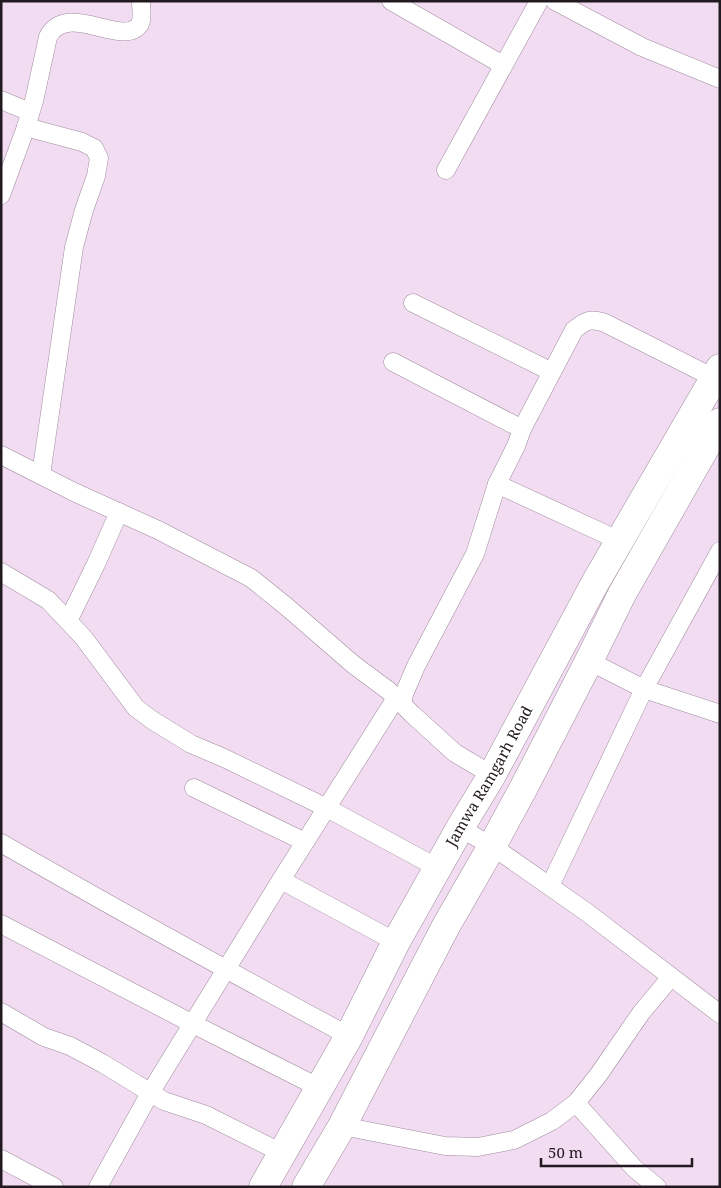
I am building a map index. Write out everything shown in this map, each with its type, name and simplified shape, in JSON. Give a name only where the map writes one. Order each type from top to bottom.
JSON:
[{"type":"highway","name":"Jamwa Ramgarh Road","points":[[263,1187],[349,1036],[396,942],[492,775],[595,583],[717,373]]},
{"type":"highway","points":[[306,1187],[342,1126],[446,926],[492,846],[622,594],[720,422]]},
{"type":"street","points":[[1,195],[34,101],[48,37],[56,21],[78,15],[120,29],[130,30],[140,24],[142,18],[140,1]]},
{"type":"street","points":[[391,1],[503,66]]},
{"type":"street","points":[[446,170],[539,1]]},
{"type":"street","points":[[555,1],[642,47],[720,79]]},
{"type":"street","points":[[1,100],[28,119],[94,148],[99,158],[96,176],[74,247],[41,475]]},
{"type":"street","points":[[412,302],[552,372]]},
{"type":"street","points":[[98,1187],[150,1093],[281,880],[404,694],[416,666],[475,554],[497,484],[516,446],[522,428],[574,330],[583,322],[595,320],[605,323],[717,373]]},
{"type":"street","points":[[393,362],[522,428]]},
{"type":"street","points":[[1,455],[74,492],[158,530],[251,578],[354,665],[389,691],[455,753],[492,775]]},
{"type":"street","points":[[497,484],[620,541]]},
{"type":"street","points":[[68,621],[119,512]]},
{"type":"street","points":[[550,886],[644,689],[720,551]]},
{"type":"street","points":[[1,572],[48,600],[83,637],[136,708],[152,720],[190,744],[224,758],[327,808],[438,868]]},
{"type":"street","points":[[589,661],[644,689],[720,714]]},
{"type":"street","points":[[194,788],[305,842]]},
{"type":"street","points":[[460,828],[492,846],[585,911],[720,1014]]},
{"type":"street","points":[[1,843],[94,897],[349,1036]]},
{"type":"street","points":[[281,880],[396,942]]},
{"type":"street","points":[[1,924],[320,1088]]},
{"type":"street","points":[[342,1126],[445,1146],[478,1147],[514,1140],[552,1122],[576,1103],[599,1074],[641,1013],[671,977]]},
{"type":"street","points":[[1,1012],[44,1037],[70,1046],[102,1063],[164,1101],[206,1115],[282,1153]]},
{"type":"street","points":[[576,1103],[634,1168],[657,1187]]},
{"type":"street","points":[[1,1159],[54,1187]]}]
